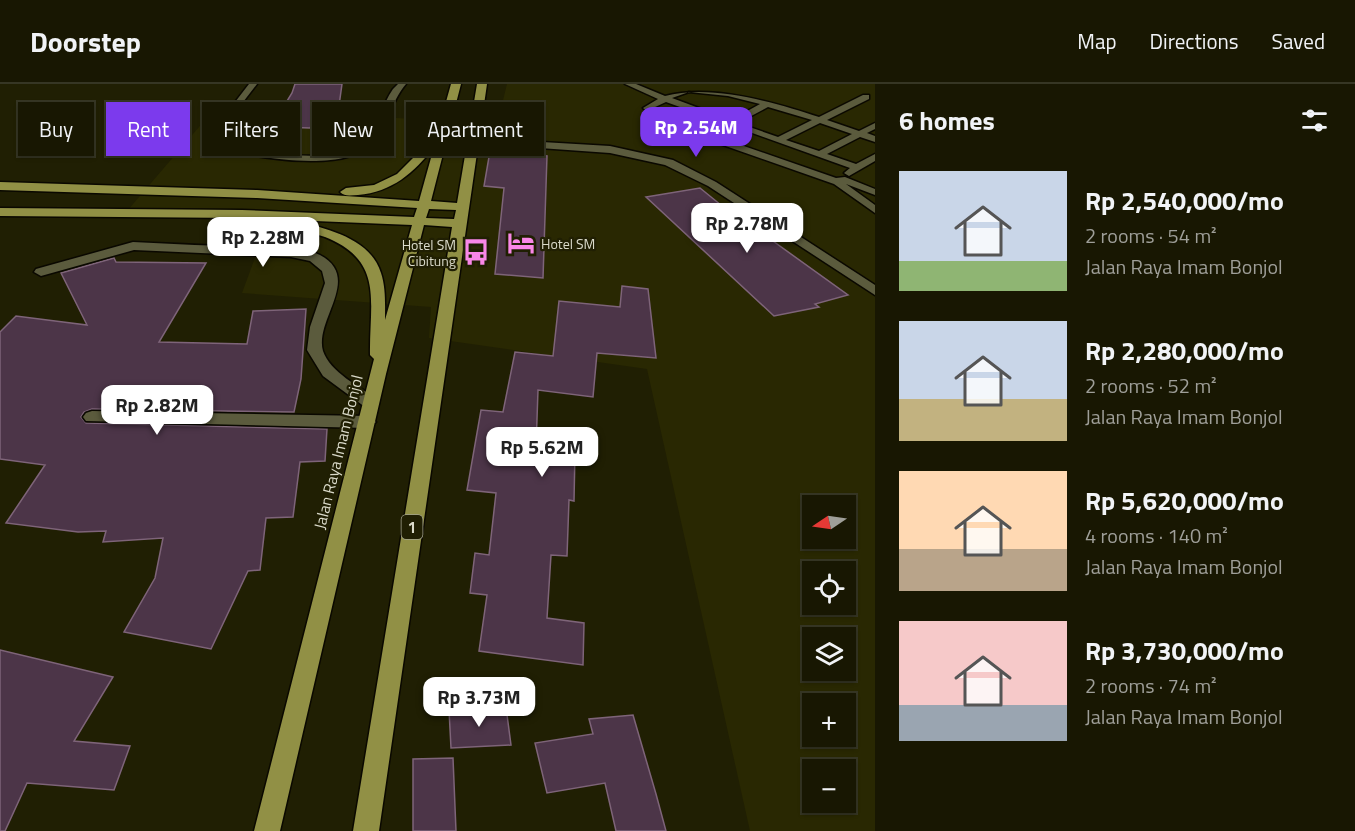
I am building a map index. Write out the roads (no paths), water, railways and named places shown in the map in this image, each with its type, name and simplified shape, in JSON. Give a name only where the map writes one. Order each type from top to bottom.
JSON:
[{"type":"highway","name":"Jalan Raya Imam Bonjol","points":[[451,102],[456,84]]},
{"type":"highway","name":"1","points":[[480,102],[482,84]]},
{"type":"highway","points":[[257,194],[352,192],[387,185],[405,176],[423,156]]},
{"type":"highway","name":"Jalan Raya Imam Bonjol","points":[[267,831],[378,374],[436,156]]},
{"type":"highway","name":"1","points":[[366,831],[460,215],[472,156]]},
{"type":"highway","points":[[0,186],[257,194],[423,205],[460,215]]},
{"type":"highway","points":[[0,212],[242,214],[419,221],[460,215]]},
{"type":"highway","points":[[242,214],[326,231],[364,256],[374,272],[378,374]]},
{"type":"street","points":[[544,145],[585,148],[655,158],[687,170],[875,291]]},
{"type":"street","points":[[41,272],[133,246],[291,253],[315,258],[328,270],[332,283],[318,327],[315,350],[329,372],[369,412]]},
{"type":"street","points":[[92,417],[369,412]]},
{"type":"lane","points":[[253,84],[219,128],[221,137],[229,148],[298,162],[356,150],[370,141],[386,103],[402,84]]},
{"type":"lane","points":[[629,84],[696,111],[855,167]]},
{"type":"lane","points":[[875,139],[731,95],[704,90],[688,90],[648,108],[659,118],[875,192]]},
{"type":"lane","points":[[696,111],[731,95]]},
{"type":"lane","points":[[779,140],[866,97]]},
{"type":"lane","points":[[732,123],[765,105]]},
{"type":"lane","points":[[820,154],[875,126]]},
{"type":"lane","points":[[839,181],[855,167],[875,157]]},
{"type":"lane","points":[[839,181],[875,210]]},
{"type":"place","name":"Hotel SM","points":[[521,243]]},
{"type":"place","name":"Hotel SM Cibitung","points":[[476,252]]}]
